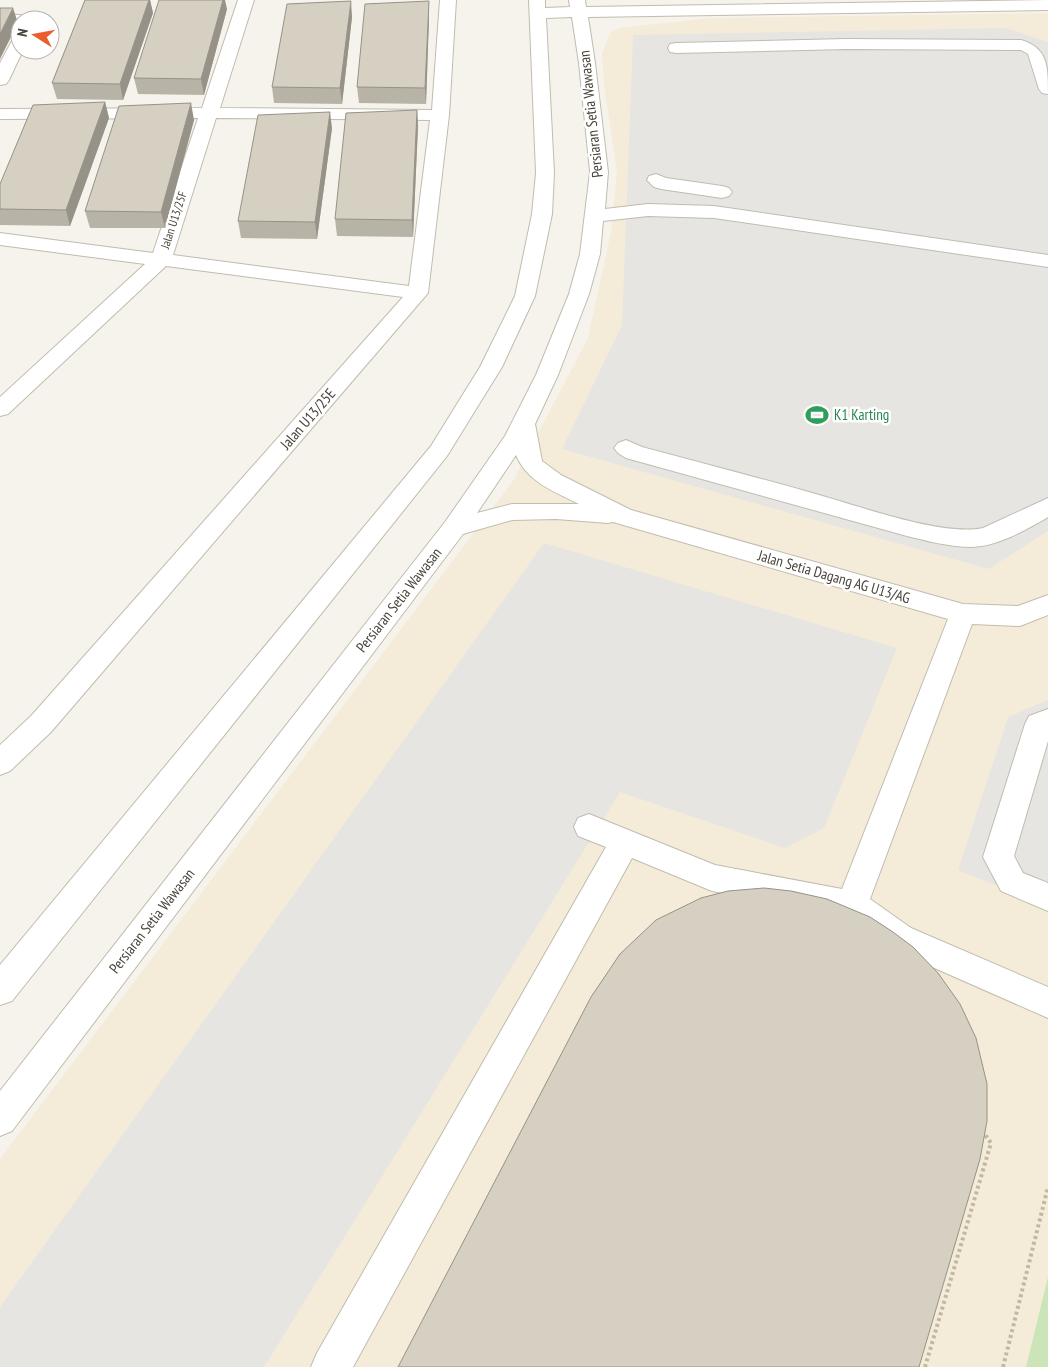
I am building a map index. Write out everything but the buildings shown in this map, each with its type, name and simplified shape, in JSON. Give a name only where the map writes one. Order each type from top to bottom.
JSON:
[{"type":"street","name":"Jalan U13/25F","points":[[0,408],[161,260],[246,0]]},
{"type":"street","points":[[0,239],[418,293],[440,115],[448,0]]},
{"type":"street","points":[[0,990],[440,451],[491,367],[525,296],[542,214],[545,172],[538,7],[713,8],[1048,5]]},
{"type":"street","name":"Persiaran Setia Wawasan","points":[[0,1119],[454,528],[516,438],[547,375],[579,294],[590,254],[599,172],[587,63],[577,6]]},
{"type":"street","points":[[587,63],[604,29],[614,24],[713,8]]},
{"type":"street","points":[[676,48],[726,46],[1021,45],[1034,49],[1048,89]]},
{"type":"street","points":[[0,80],[10,60]]},
{"type":"street","points":[[0,114],[208,112],[440,115]]},
{"type":"street","points":[[656,180],[662,183],[722,192]]},
{"type":"street","points":[[594,216],[648,210],[714,212],[1048,260]]},
{"type":"street","name":"Jalan U13/25E","points":[[0,763],[41,724],[418,293]]},
{"type":"street","name":"Jalan Setia Dagang AG U13/AG","points":[[523,423],[528,455],[532,465],[554,481],[622,516],[963,614],[1020,616],[1048,605]]},
{"type":"street","points":[[626,448],[634,453],[948,537],[974,538],[1033,516],[1048,506]]},
{"type":"street","name":"Jalan Setia Dagang AG U13/AG","points":[[454,528],[512,512],[556,511],[622,516]]},
{"type":"street","points":[[852,904],[963,614]]},
{"type":"street","points":[[1048,720],[1039,724],[998,857],[1012,882],[1048,896]]},
{"type":"street","points":[[589,827],[712,878],[852,904],[900,938],[1048,1003]]},
{"type":"street","points":[[331,1367],[624,842]]},
{"type":"path","points":[[925,1367],[991,1143],[981,1130]]},
{"type":"path","points":[[1003,1367],[1048,1186]]},
{"type":"shaded area","points":[[1048,13],[1048,1367],[0,1367],[0,1159],[513,481],[588,338],[611,232],[617,172],[604,86],[602,54],[610,33],[619,28],[709,18]]},
{"type":"shaded area","points":[[1005,28],[1048,42],[1048,531],[989,569],[562,449],[622,325],[633,35]]},
{"type":"shaded area","points":[[544,543],[897,648],[824,828],[785,848],[620,792],[264,1367],[0,1367],[0,1307]]},
{"type":"shaded area","points":[[1048,700],[1048,906],[958,870],[1008,717]]},
{"type":"green space","points":[[1048,1277],[1048,1367],[1026,1367]]},
{"type":"place","name":"K1 Karting","points":[[817,415]]}]
